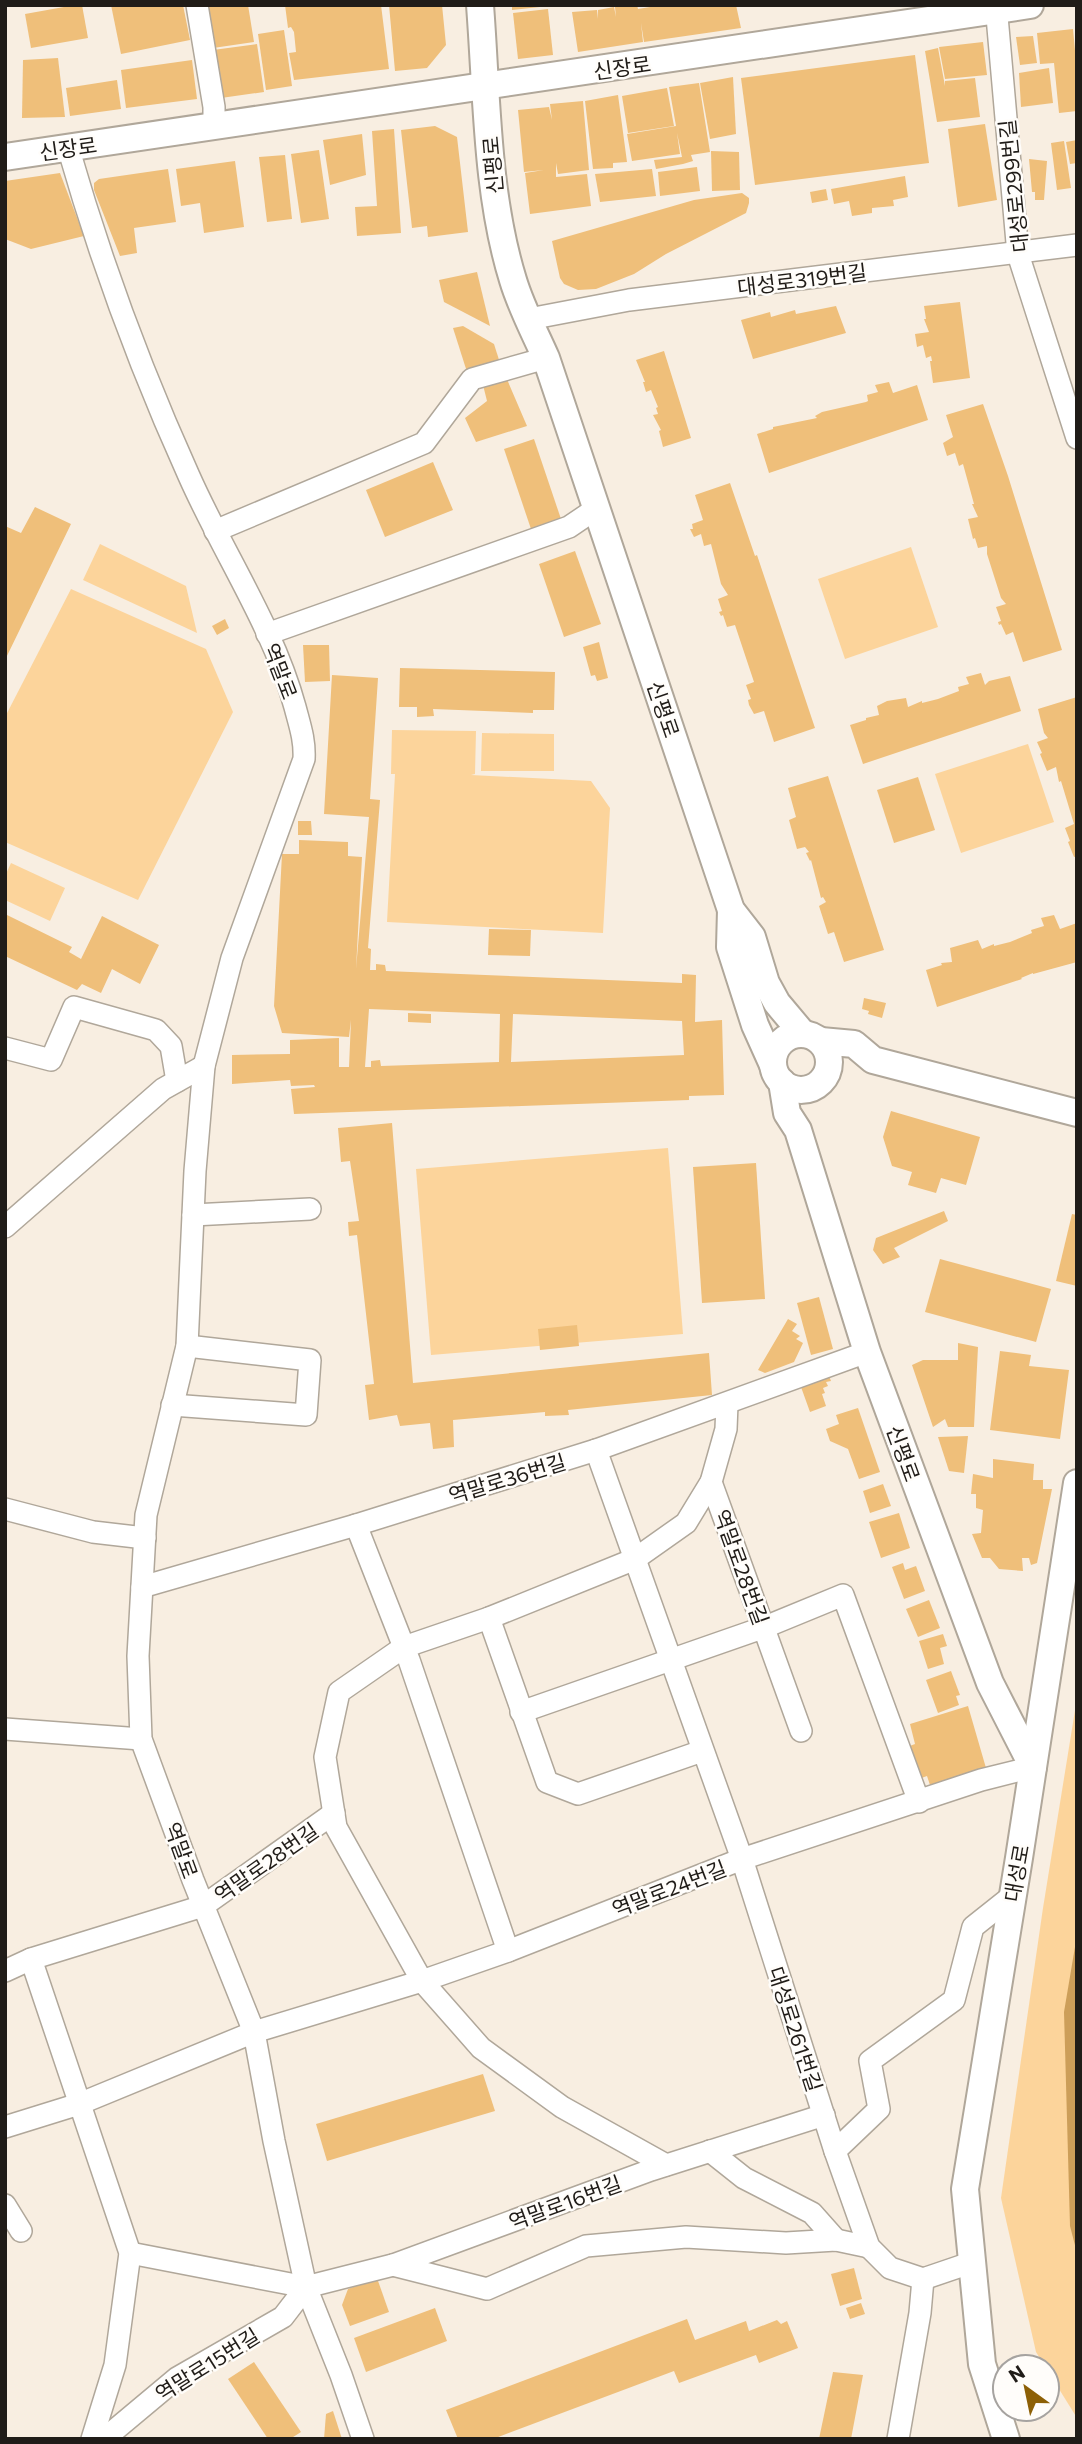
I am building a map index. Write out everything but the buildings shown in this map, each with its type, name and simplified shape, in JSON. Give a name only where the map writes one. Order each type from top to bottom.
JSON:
[{"type":"street","points":[[197,5],[214,107],[214,126]]},
{"type":"street","name":"신평로","points":[[480,5],[497,211],[513,282],[546,358],[731,910],[752,937],[769,990],[777,1003],[812,1037]]},
{"type":"street","name":"신장로","points":[[5,157],[1030,5]]},
{"type":"street","name":"대성로299번길","points":[[996,8],[1018,254],[1077,438]]},
{"type":"street","name":"역말로","points":[[68,147],[119,304],[184,464],[267,634],[290,688],[305,740],[304,759],[232,958],[204,1066],[187,1346],[146,1515],[138,1656],[141,1739],[254,2032],[274,2141],[306,2287],[363,2439]]},
{"type":"street","name":"대성로319번길","points":[[529,319],[629,300],[1077,245]]},
{"type":"street","points":[[215,531],[424,443],[472,379],[546,358]]},
{"type":"street","points":[[267,634],[569,527],[597,508]]},
{"type":"street","name":"신평로","points":[[731,910],[730,947],[755,1025],[778,1074],[786,1113],[798,1130],[867,1352],[990,1683],[1032,1767]]},
{"type":"street","points":[[5,1048],[51,1060],[74,1007],[156,1030],[171,1046],[177,1081]]},
{"type":"street","points":[[873,1060],[800,1090],[790,1088],[778,1074],[774,1055],[784,1039],[793,1035],[853,1044],[873,1060],[1077,1113]]},
{"type":"street","points":[[798,1130],[829,1068],[829,1058],[812,1037]]},
{"type":"street","points":[[5,1227],[163,1089],[204,1066]]},
{"type":"street","points":[[193,1215],[310,1209]]},
{"type":"street","points":[[172,1405],[306,1415],[310,1360],[187,1346]]},
{"type":"street","name":"역말로36번길","points":[[142,1587],[356,1525],[596,1450],[867,1352]]},
{"type":"street","name":"역말로28번길","points":[[5,1971],[31,1959],[204,1906],[334,1813],[325,1757],[339,1692],[404,1647],[489,1618],[635,1559],[686,1523],[710,1482],[726,1429],[727,1404]]},
{"type":"street","name":"대성로261번길","points":[[596,1450],[742,1859],[835,2151],[869,2247],[890,2268],[923,2279]]},
{"type":"street","name":"역말로28번길","points":[[710,1482],[801,1731]]},
{"type":"street","name":"대성로","points":[[1006,2439],[982,2364],[970,2263],[965,2189],[1077,1483]]},
{"type":"street","points":[[5,1509],[93,1532],[145,1538]]},
{"type":"street","points":[[356,1525],[404,1647],[508,1951]]},
{"type":"street","points":[[521,1712],[765,1627],[843,1595],[919,1802]]},
{"type":"street","points":[[489,1618],[547,1782],[578,1794],[702,1751]]},
{"type":"street","points":[[5,1729],[141,1739]]},
{"type":"street","name":"역말로24번길","points":[[5,2127],[79,2104],[254,2032],[422,1982],[508,1951],[742,1859],[981,1780],[1032,1767]]},
{"type":"street","points":[[334,1813],[336,1827],[422,1982],[481,2048],[562,2107],[666,2165]]},
{"type":"street","points":[[835,2151],[879,2109],[870,2061],[954,2000],[972,1927],[1012,1896]]},
{"type":"street","points":[[31,1959],[130,2253],[115,2365],[92,2439]]},
{"type":"street","name":"역말로16번길","points":[[306,2287],[393,2264],[666,2165],[824,2115]]},
{"type":"street","points":[[710,2151],[744,2178],[812,2213],[836,2241]]},
{"type":"street","points":[[5,2205],[21,2231]]},
{"type":"street","points":[[393,2264],[487,2289],[586,2246],[686,2237],[786,2243],[836,2241],[869,2247]]},
{"type":"street","points":[[130,2253],[306,2287]]},
{"type":"street","points":[[898,2439],[923,2279],[970,2263]]},
{"type":"street","name":"역말로15번길","points":[[104,2439],[177,2378],[283,2317],[306,2287]]},
{"type":"shaded area","points":[[100,544],[186,586],[197,633],[83,580]]},
{"type":"shaded area","points":[[911,547],[938,627],[845,659],[818,579]]},
{"type":"shaded area","points":[[71,589],[206,649],[233,712],[138,900],[5,842],[5,717]]},
{"type":"shaded area","points":[[392,730],[476,731],[475,774],[471,775],[591,781],[610,808],[603,933],[387,922],[395,774],[391,774]]},
{"type":"shaded area","points":[[482,733],[554,734],[554,771],[481,771]]},
{"type":"shaded area","points":[[1028,744],[1054,822],[961,853],[935,774]]},
{"type":"shaded area","points":[[11,863],[65,888],[50,921],[5,900],[5,876]]},
{"type":"shaded area","points":[[668,1148],[683,1334],[431,1355],[416,1169]]},
{"type":"shaded area","points":[[1077,1698],[1077,2418],[1061,2392],[1061,2353],[1036,2352],[1001,2198]]},
{"type":"shaded area","points":[[1077,1935],[1077,2253],[1070,2226],[1064,2012]]}]
